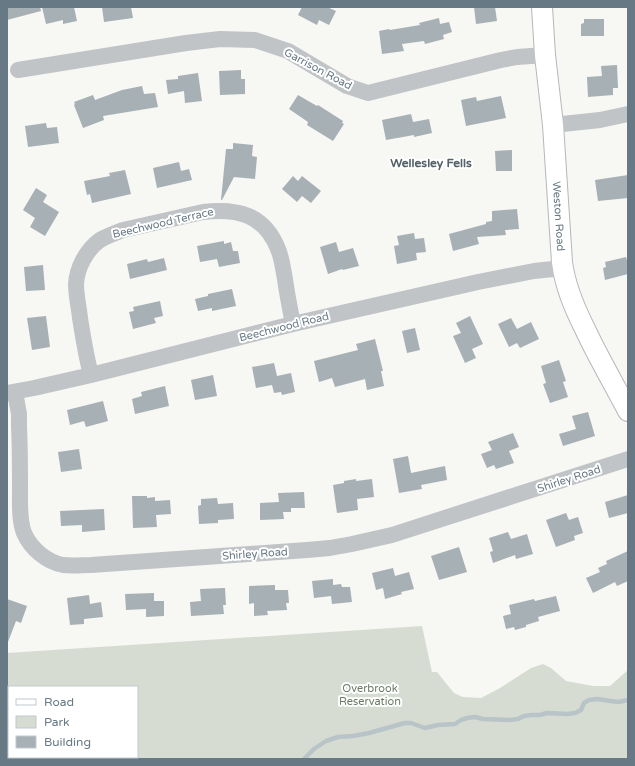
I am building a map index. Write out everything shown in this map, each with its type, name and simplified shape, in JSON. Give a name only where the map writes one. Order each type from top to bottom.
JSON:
[{"type":"main road","name":"Weston Road","points":[[542,7],[545,55],[553,125],[563,268],[568,290],[577,314],[597,355],[623,388],[628,411]]},
{"type":"street","name":"Garrison Road","points":[[18,70],[186,43],[220,39],[255,40],[288,51],[347,86],[368,93],[501,60],[545,55]]},
{"type":"street","points":[[553,125],[600,120],[628,114]]},
{"type":"street","name":"Beechwood Terrace","points":[[91,375],[84,343],[76,283],[82,260],[90,249],[99,241],[123,230],[203,212],[227,211],[241,213],[252,217],[263,225],[272,235],[279,250],[293,324]]},
{"type":"street","name":"Beechwood Road","points":[[11,392],[91,375],[293,324],[478,282],[534,271],[563,268]]},
{"type":"street","name":"Shirley Road","points":[[11,392],[19,414],[20,506],[24,533],[30,544],[40,554],[51,561],[63,565],[91,565],[307,550],[352,544],[410,529],[628,459]]},
{"type":"green space","name":"Overbrook Reservation","points":[[422,626],[432,672],[437,672],[454,693],[463,697],[481,698],[500,688],[531,668],[543,664],[551,668],[566,681],[593,686],[610,686],[628,670],[628,759],[7,759],[7,653]]},
{"type":"building","points":[[7,7],[40,7],[41,11],[7,20]]},
{"type":"building","points":[[42,7],[74,7],[77,21],[63,24],[63,20],[46,24]]},
{"type":"building","points":[[102,7],[131,7],[133,18],[104,22]]},
{"type":"building","points":[[302,7],[327,7],[336,11],[329,25],[319,20],[317,25],[298,15]]},
{"type":"building","points":[[474,7],[495,7],[497,21],[476,24]]},
{"type":"building","points":[[439,18],[440,24],[449,22],[452,32],[443,35],[444,39],[425,44],[424,41],[402,44],[404,51],[382,54],[379,31],[420,25],[419,23]]},
{"type":"building","points":[[584,19],[604,19],[604,36],[581,36],[581,24],[584,23]]},
{"type":"building","points":[[617,65],[618,88],[613,88],[613,95],[588,97],[587,77],[602,76],[601,66]]},
{"type":"building","points":[[241,70],[241,79],[245,79],[245,94],[220,95],[219,71]]},
{"type":"building","points":[[198,73],[202,101],[185,103],[184,91],[168,94],[166,80],[178,79],[178,76]]},
{"type":"building","points":[[142,86],[144,94],[155,93],[158,107],[103,116],[104,120],[83,128],[74,102],[93,95],[95,100],[122,90]]},
{"type":"building","points":[[298,95],[317,106],[318,105],[343,121],[342,123],[344,124],[333,141],[307,125],[308,122],[289,109]]},
{"type":"building","points":[[501,96],[506,118],[466,126],[461,100],[476,97],[477,101]]},
{"type":"building","points":[[411,114],[413,122],[429,119],[432,133],[414,137],[414,135],[386,140],[382,120]]},
{"type":"building","points":[[46,123],[47,128],[57,127],[59,143],[28,147],[25,126]]},
{"type":"building","points":[[233,143],[253,145],[252,156],[257,157],[255,179],[234,177],[221,200],[226,149],[233,149]]},
{"type":"building","points":[[512,150],[512,171],[496,171],[495,151]]},
{"type":"building","points":[[179,162],[181,171],[189,169],[192,180],[157,188],[153,168]]},
{"type":"building","points":[[125,170],[131,194],[92,203],[90,194],[87,195],[84,181],[110,176],[109,173]]},
{"type":"building","points":[[628,175],[628,198],[598,201],[595,180]]},
{"type":"building","points":[[293,176],[298,181],[302,176],[321,191],[311,203],[302,196],[297,202],[282,189]]},
{"type":"building","points":[[36,188],[47,195],[43,202],[59,212],[45,236],[30,227],[35,218],[23,210]]},
{"type":"building","points":[[517,209],[519,229],[505,230],[506,235],[477,237],[479,244],[453,251],[449,234],[492,221],[492,211]]},
{"type":"building","points":[[414,233],[415,239],[424,238],[426,252],[416,253],[417,260],[397,264],[394,246],[399,245],[397,236]]},
{"type":"building","points":[[224,241],[224,244],[231,242],[233,251],[238,251],[240,263],[219,267],[217,259],[200,262],[197,246]]},
{"type":"building","points":[[336,242],[339,252],[353,248],[359,266],[342,269],[328,274],[320,247]]},
{"type":"building","points":[[626,257],[628,274],[605,280],[603,268],[606,267],[605,262]]},
{"type":"building","points":[[164,258],[167,270],[130,279],[127,264],[147,259],[148,262]]},
{"type":"building","points":[[43,265],[45,290],[26,291],[24,267]]},
{"type":"building","points":[[232,289],[236,306],[212,311],[212,308],[198,311],[195,299],[208,296],[208,294]]},
{"type":"building","points":[[160,301],[163,316],[154,318],[156,323],[133,329],[129,312],[134,311],[133,307]]},
{"type":"building","points":[[46,316],[50,347],[32,350],[27,318]]},
{"type":"building","points":[[470,316],[483,344],[472,349],[476,358],[465,363],[453,336],[461,333],[456,323]]},
{"type":"building","points":[[511,318],[517,329],[531,322],[539,339],[520,348],[517,343],[509,347],[498,324]]},
{"type":"building","points":[[415,328],[420,350],[407,353],[402,331]]},
{"type":"building","points":[[375,339],[383,371],[381,371],[384,386],[367,390],[365,379],[335,387],[332,378],[319,382],[314,361],[358,350],[356,344]]},
{"type":"building","points":[[559,360],[566,381],[563,382],[568,397],[550,403],[543,384],[546,383],[541,366]]},
{"type":"building","points":[[274,363],[277,376],[291,373],[295,392],[282,395],[281,392],[274,393],[272,385],[256,388],[252,367]]},
{"type":"building","points":[[213,375],[217,396],[195,400],[191,380]]},
{"type":"building","points":[[165,386],[169,406],[135,414],[132,399],[142,396],[141,392]]},
{"type":"building","points":[[103,401],[108,421],[86,427],[84,421],[70,425],[67,410]]},
{"type":"building","points":[[588,412],[595,436],[563,446],[559,434],[576,429],[572,416]]},
{"type":"building","points":[[513,433],[519,447],[509,451],[514,463],[496,469],[494,465],[487,468],[481,454],[492,450],[488,442]]},
{"type":"building","points":[[79,449],[82,469],[61,472],[58,452]]},
{"type":"building","points":[[408,456],[411,473],[445,466],[447,480],[421,485],[422,489],[399,493],[393,459]]},
{"type":"building","points":[[356,479],[356,481],[372,479],[374,497],[357,499],[358,510],[337,513],[333,485]]},
{"type":"building","points":[[304,492],[305,508],[291,508],[291,512],[283,512],[284,519],[260,520],[260,503],[279,502],[278,493]]},
{"type":"building","points":[[628,495],[628,513],[609,518],[605,502]]},
{"type":"building","points":[[132,496],[147,496],[147,498],[155,497],[155,501],[170,500],[171,514],[156,515],[157,527],[133,528]]},
{"type":"building","points":[[217,498],[218,504],[233,503],[234,519],[218,520],[218,523],[199,524],[198,506],[201,505],[201,499]]},
{"type":"building","points":[[104,509],[105,530],[82,532],[82,525],[61,526],[60,511]]},
{"type":"building","points":[[566,513],[569,520],[578,517],[583,533],[574,536],[575,540],[556,547],[546,520]]},
{"type":"building","points":[[508,532],[511,539],[527,534],[533,554],[516,559],[515,555],[493,563],[490,552],[493,551],[489,538]]},
{"type":"building","points":[[459,547],[467,572],[439,580],[431,556]]},
{"type":"building","points":[[628,551],[628,581],[617,586],[615,582],[593,593],[586,578],[600,572],[598,568],[607,564],[606,561]]},
{"type":"building","points":[[393,568],[395,576],[409,572],[414,589],[401,592],[402,594],[385,599],[383,588],[376,590],[372,573]]},
{"type":"building","points":[[333,579],[333,585],[341,584],[342,587],[350,587],[352,602],[332,604],[331,596],[314,598],[312,581]]},
{"type":"building","points":[[275,585],[275,590],[288,590],[289,603],[286,603],[287,610],[267,611],[268,615],[254,616],[254,603],[249,604],[249,586]]},
{"type":"building","points":[[225,588],[226,605],[223,605],[224,614],[191,616],[190,602],[201,601],[200,589]]},
{"type":"building","points":[[154,593],[154,601],[164,601],[164,616],[146,617],[146,609],[126,610],[125,594]]},
{"type":"building","points":[[89,595],[90,604],[101,602],[103,617],[84,619],[84,624],[70,625],[67,598]]},
{"type":"building","points":[[556,596],[560,611],[538,617],[539,621],[526,625],[526,627],[515,630],[514,627],[506,629],[503,616],[511,614],[509,605]]},
{"type":"building","points":[[7,599],[27,606],[21,623],[16,621],[8,642],[7,642]]},
{"type":"waterway","points":[[304,759],[314,749],[326,741],[338,737],[369,733],[405,723],[411,723],[425,728],[438,725],[455,724],[461,720],[475,717],[483,719],[510,720],[518,719],[524,716],[547,713],[575,713],[581,710],[584,703],[589,700],[597,699],[618,702],[628,700]]},
{"type":"district","name":"Wellesley Fells","points":[[431,163]]}]
